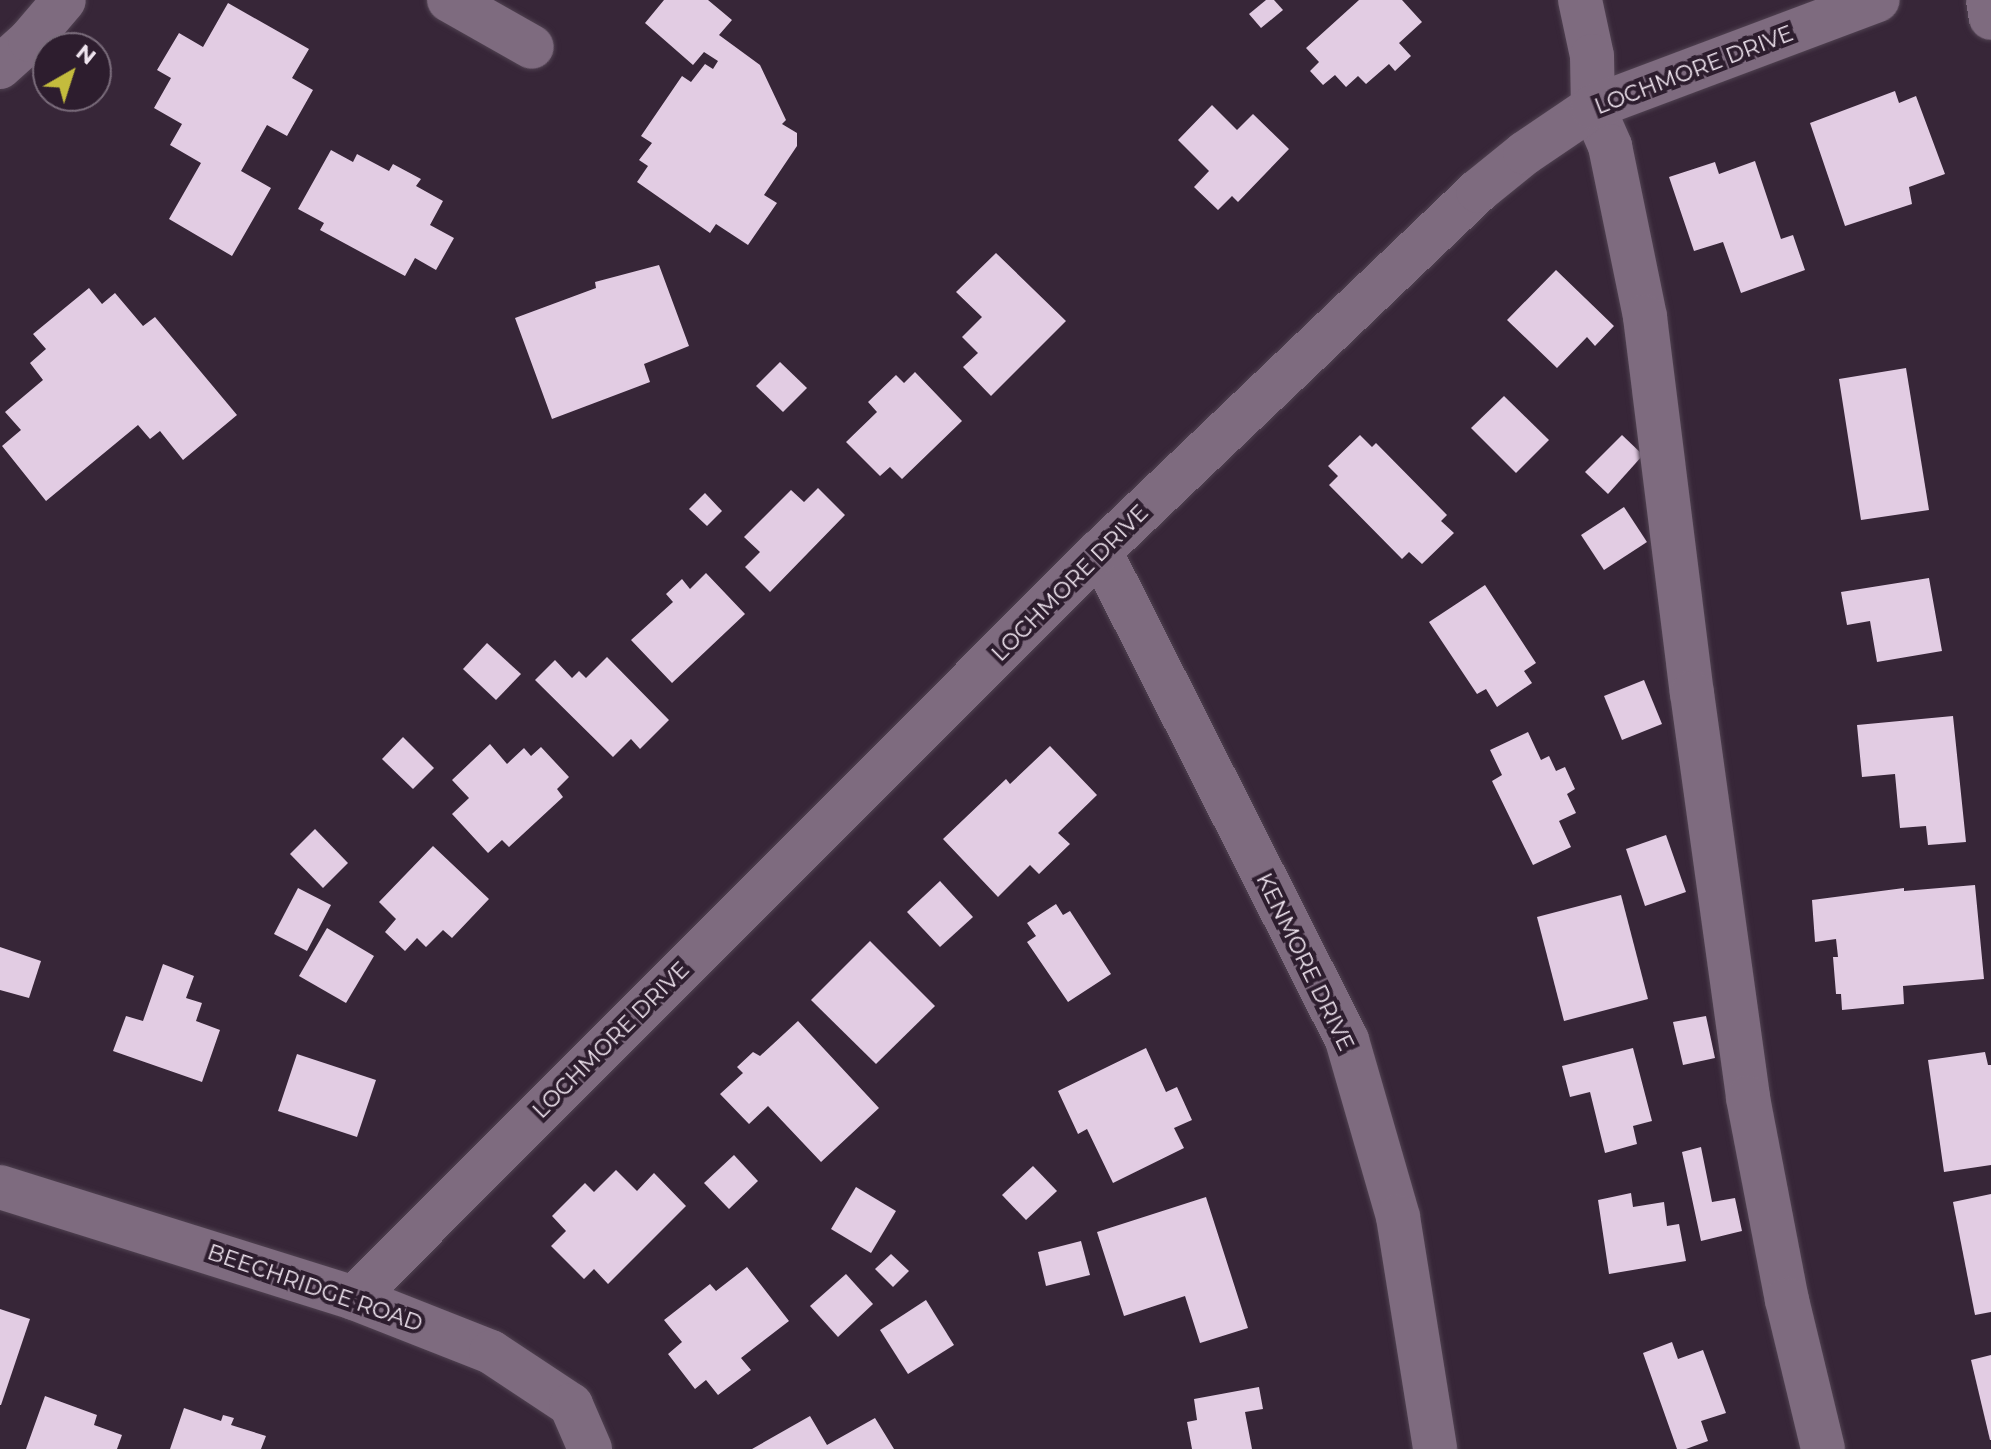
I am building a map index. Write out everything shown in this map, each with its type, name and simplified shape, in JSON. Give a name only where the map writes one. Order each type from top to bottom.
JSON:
[{"type":"street","points":[[10,43],[64,0]]},
{"type":"street","points":[[449,0],[532,47]]},
{"type":"street","points":[[1580,0],[1592,56],[1593,107],[1610,146],[1645,317],[1692,693],[1748,1098],[1787,1300],[1823,1449]]},
{"type":"street","name":"LOCHMORE DRIVE","points":[[354,1298],[1100,551],[1478,191],[1525,153],[1593,107],[1878,0]]},
{"type":"street","points":[[1988,0],[1991,18]]},
{"type":"street","name":"KENMORE DRIVE","points":[[1100,551],[1347,1040],[1398,1217],[1435,1449]]},
{"type":"street","name":"BEECHRIDGE ROAD","points":[[0,1187],[354,1298],[491,1352],[571,1405],[590,1449]]},
{"type":"building","points":[[664,0],[708,0],[732,20],[719,35],[760,65],[786,120],[782,124],[797,133],[797,146],[764,195],[777,203],[748,245],[716,224],[710,233],[637,182],[648,166],[639,160],[652,143],[641,136],[682,76],[691,82],[705,64],[713,69],[718,61],[704,52],[693,65],[645,23]]},
{"type":"building","points":[[1266,0],[1274,0],[1283,10],[1261,28],[1249,14]]},
{"type":"building","points":[[1359,0],[1402,0],[1422,22],[1399,43],[1411,56],[1395,71],[1389,64],[1366,84],[1358,76],[1346,87],[1335,75],[1323,85],[1310,71],[1319,62],[1306,48]]},
{"type":"building","points":[[228,3],[309,49],[292,78],[313,90],[287,136],[267,125],[241,171],[271,188],[232,256],[169,219],[201,163],[170,145],[182,124],[154,108],[171,78],[157,70],[179,33],[203,47]]},
{"type":"building","points":[[1895,91],[1899,103],[1916,96],[1945,174],[1909,187],[1912,204],[1845,226],[1810,123]]},
{"type":"building","points":[[1212,105],[1237,130],[1253,114],[1289,149],[1238,202],[1232,196],[1218,210],[1194,187],[1209,171],[1178,140]]},
{"type":"building","points":[[331,150],[353,162],[357,154],[389,171],[393,164],[421,179],[416,186],[443,201],[430,225],[454,238],[436,270],[415,258],[405,276],[320,230],[324,223],[298,209]]},
{"type":"building","points":[[1755,161],[1781,239],[1793,235],[1805,270],[1741,293],[1723,242],[1694,251],[1669,177],[1715,162],[1719,174]]},
{"type":"building","points":[[996,253],[1066,321],[991,396],[963,367],[978,353],[962,337],[982,317],[956,292]]},
{"type":"building","points":[[659,265],[689,346],[644,364],[650,382],[552,419],[515,318],[596,288],[595,282]]},
{"type":"building","points":[[1556,270],[1614,326],[1595,346],[1587,337],[1557,368],[1507,320]]},
{"type":"building","points":[[89,288],[102,304],[115,293],[143,326],[155,317],[237,415],[183,460],[160,431],[150,439],[138,425],[46,501],[2,446],[21,430],[5,412],[43,380],[30,363],[46,349],[33,334]]},
{"type":"building","points":[[780,362],[807,388],[783,412],[756,386]]},
{"type":"building","points":[[1906,368],[1929,510],[1861,520],[1839,379]]},
{"type":"building","points":[[915,372],[962,421],[902,479],[890,467],[880,476],[846,442],[877,412],[868,402],[896,375],[904,383]]},
{"type":"building","points":[[1504,396],[1549,440],[1516,473],[1471,428]]},
{"type":"building","points":[[1360,435],[1372,447],[1376,443],[1447,515],[1441,521],[1454,533],[1422,564],[1409,552],[1402,559],[1329,485],[1338,476],[1328,466]]},
{"type":"building","points":[[1622,435],[1643,455],[1608,494],[1585,472]]},
{"type":"building","points":[[818,488],[845,515],[770,592],[745,567],[760,552],[744,537],[791,490],[804,502]]},
{"type":"building","points":[[705,493],[722,511],[707,526],[689,509]]},
{"type":"building","points":[[1624,507],[1647,542],[1604,570],[1581,535]]},
{"type":"building","points":[[706,573],[745,614],[672,683],[631,640],[673,602],[666,594],[682,579],[690,589]]},
{"type":"building","points":[[1929,578],[1942,651],[1877,662],[1870,621],[1847,625],[1841,592]]},
{"type":"building","points":[[1485,585],[1536,663],[1524,671],[1532,683],[1497,707],[1486,689],[1477,694],[1429,622]]},
{"type":"building","points":[[487,643],[521,674],[496,700],[463,669]]},
{"type":"building","points":[[607,657],[669,720],[640,749],[631,739],[613,757],[535,680],[555,660],[572,678],[579,671],[586,678]]},
{"type":"building","points":[[1644,680],[1662,724],[1622,740],[1604,696]]},
{"type":"building","points":[[1953,716],[1966,842],[1928,845],[1926,826],[1900,828],[1895,774],[1862,777],[1857,725]]},
{"type":"building","points":[[1528,732],[1541,760],[1549,756],[1556,771],[1565,767],[1575,789],[1567,794],[1576,813],[1559,821],[1571,847],[1533,865],[1492,781],[1502,775],[1490,750]]},
{"type":"building","points":[[403,737],[434,768],[413,789],[382,759]]},
{"type":"building","points":[[490,744],[507,764],[524,748],[531,756],[541,747],[569,777],[557,789],[563,797],[509,847],[502,840],[488,853],[452,814],[469,798],[452,780]]},
{"type":"building","points":[[1050,746],[1097,795],[1058,833],[1070,844],[1039,874],[1030,865],[998,897],[943,839],[1006,779],[1010,784]]},
{"type":"building","points":[[315,829],[348,863],[323,888],[290,854]]},
{"type":"building","points":[[1666,835],[1686,892],[1645,906],[1626,849]]},
{"type":"building","points":[[433,846],[489,899],[452,938],[443,930],[426,947],[417,938],[405,951],[385,932],[396,919],[379,902]]},
{"type":"building","points":[[940,881],[973,917],[940,947],[907,912]]},
{"type":"building","points":[[1975,885],[1984,979],[1903,986],[1904,1004],[1842,1010],[1841,994],[1836,994],[1833,957],[1838,957],[1836,939],[1815,942],[1812,900],[1904,888],[1904,891]]},
{"type":"building","points":[[298,888],[331,905],[307,951],[274,934]]},
{"type":"building","points":[[1621,895],[1648,999],[1564,1021],[1537,917]]},
{"type":"building","points":[[1056,904],[1063,915],[1070,911],[1111,974],[1068,1002],[1027,942],[1036,936],[1027,923]]},
{"type":"building","points":[[327,928],[374,956],[346,1003],[299,976]]},
{"type":"building","points":[[870,941],[935,1006],[876,1064],[811,1000]]},
{"type":"building","points":[[0,947],[41,961],[29,998],[0,990]]},
{"type":"building","points":[[163,964],[194,976],[186,998],[202,1003],[196,1021],[220,1030],[202,1082],[113,1051],[126,1016],[143,1021]]},
{"type":"building","points":[[1706,1016],[1715,1058],[1683,1065],[1673,1022]]},
{"type":"building","points":[[798,1021],[879,1108],[821,1162],[768,1106],[749,1124],[720,1094],[743,1073],[737,1067],[753,1052],[760,1056]]},
{"type":"building","points":[[1146,1048],[1166,1092],[1177,1087],[1192,1120],[1174,1128],[1184,1148],[1113,1183],[1087,1129],[1078,1134],[1058,1091]]},
{"type":"building","points":[[1633,1048],[1652,1121],[1633,1126],[1637,1144],[1605,1153],[1590,1092],[1570,1097],[1562,1066]]},
{"type":"building","points":[[1985,1052],[1988,1065],[1991,1065],[1991,1165],[1944,1172],[1928,1060]]},
{"type":"building","points":[[297,1054],[376,1080],[357,1137],[278,1111]]},
{"type":"building","points":[[1701,1147],[1712,1202],[1735,1198],[1742,1231],[1701,1241],[1682,1152]]},
{"type":"building","points":[[734,1155],[758,1181],[729,1209],[704,1183]]},
{"type":"building","points":[[1033,1166],[1057,1191],[1026,1220],[1002,1195]]},
{"type":"building","points":[[616,1170],[637,1191],[654,1173],[686,1206],[608,1284],[594,1269],[584,1279],[551,1246],[566,1231],[552,1216],[585,1183],[594,1192]]},
{"type":"building","points":[[856,1187],[896,1211],[871,1253],[831,1229]]},
{"type":"building","points":[[1631,1193],[1633,1207],[1664,1202],[1667,1226],[1679,1224],[1686,1261],[1609,1274],[1598,1200]]},
{"type":"building","points":[[1991,1194],[1991,1312],[1975,1315],[1953,1202]]},
{"type":"building","points":[[1206,1197],[1248,1328],[1200,1343],[1185,1296],[1124,1316],[1097,1232]]},
{"type":"building","points":[[1081,1241],[1090,1275],[1046,1286],[1038,1252]]},
{"type":"building","points":[[891,1254],[909,1271],[893,1287],[875,1269]]},
{"type":"building","points":[[747,1267],[789,1321],[741,1358],[751,1370],[718,1395],[706,1380],[695,1389],[668,1354],[682,1342],[664,1320],[710,1284],[716,1291]]},
{"type":"building","points":[[846,1274],[873,1304],[838,1337],[810,1306]]},
{"type":"building","points":[[926,1300],[954,1345],[908,1374],[880,1330]]},
{"type":"building","points":[[0,1309],[30,1319],[1,1405],[0,1405]]},
{"type":"building","points":[[1672,1342],[1678,1359],[1703,1350],[1726,1413],[1701,1421],[1708,1441],[1686,1449],[1677,1449],[1643,1353]]},
{"type":"building","points":[[1991,1355],[1991,1440],[1990,1440],[1971,1360]]},
{"type":"building","points":[[1259,1387],[1263,1409],[1245,1412],[1252,1449],[1192,1449],[1187,1422],[1197,1420],[1194,1399]]},
{"type":"building","points":[[45,1396],[97,1415],[94,1425],[122,1435],[117,1449],[26,1449]]},
{"type":"building","points":[[184,1408],[221,1421],[223,1415],[234,1418],[231,1425],[266,1436],[261,1449],[170,1449]]},
{"type":"building","points":[[810,1416],[827,1445],[875,1418],[894,1449],[752,1449]]}]
